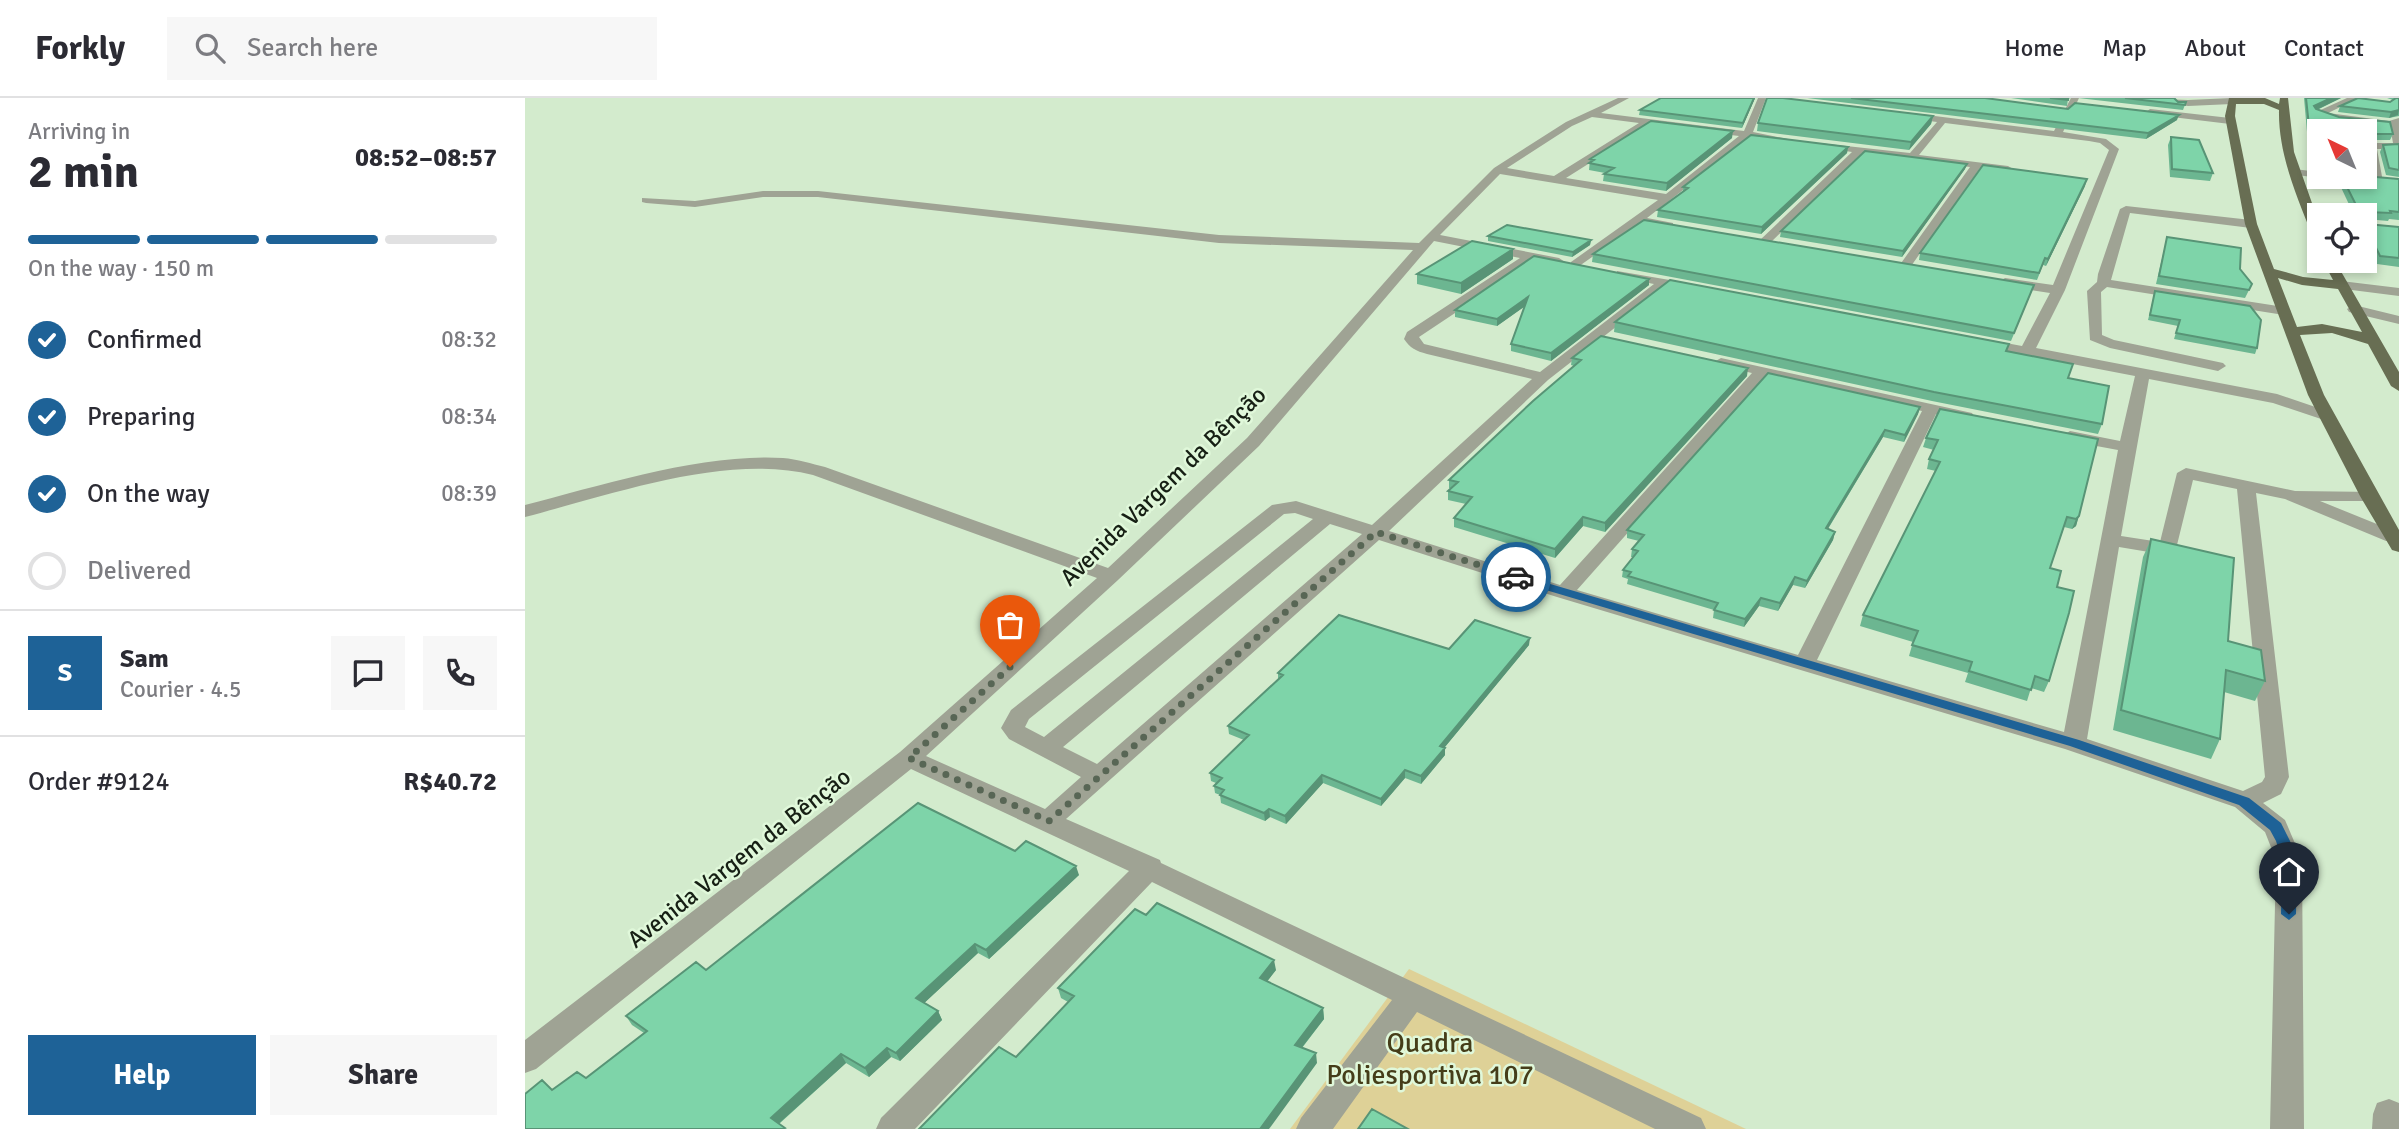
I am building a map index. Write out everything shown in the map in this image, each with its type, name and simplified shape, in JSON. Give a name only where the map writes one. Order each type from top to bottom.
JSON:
[{"type":"main road","points":[[2308,203],[2294,172],[2283,103],[2265,101],[2231,108],[2251,224],[2292,333],[2316,395],[2396,541]]},
{"type":"main road","points":[[2271,272],[2302,281],[2341,285]]},
{"type":"main road","points":[[2335,273],[2399,386]]},
{"type":"main road","points":[[2292,333],[2301,329],[2325,329],[2371,340]]},
{"type":"street","name":"Avenida Vargem da Bênção","points":[[529,1050],[909,758],[1111,576],[1253,442],[1427,242],[1498,170],[1590,114],[1625,98]]},
{"type":"street","points":[[1575,265],[1668,198],[1748,134],[1763,98],[1777,100]]},
{"type":"street","points":[[2366,99],[2355,98],[2319,113],[2337,118],[2394,119],[2399,146],[2377,146]]},
{"type":"street","points":[[2136,104],[2208,101],[2231,108]]},
{"type":"street","points":[[2058,133],[2071,104]]},
{"type":"street","points":[[2055,108],[2071,104],[2085,105]]},
{"type":"street","points":[[2136,104],[2231,108]]},
{"type":"street","points":[[1888,113],[2058,133],[2103,141],[2114,149],[2101,181],[2097,239],[2103,283]]},
{"type":"street","points":[[1590,114],[1798,141]]},
{"type":"street","points":[[1913,156],[1943,120]]},
{"type":"street","points":[[1557,179],[1649,121]]},
{"type":"street","points":[[1810,143],[2018,171]]},
{"type":"street","points":[[1765,241],[1860,150]]},
{"type":"street","points":[[2377,162],[2384,181],[2377,180]]},
{"type":"street","points":[[1905,266],[1977,165]]},
{"type":"street","points":[[1498,170],[1668,198]]},
{"type":"street","points":[[2294,172],[2307,174]]},
{"type":"street","points":[[2087,180],[2101,181]]},
{"type":"street","points":[[646,200],[695,204],[763,194],[818,194],[1219,239],[1427,242],[1529,257],[1705,290]]},
{"type":"street","points":[[2027,351],[2058,290],[2097,239],[2126,209],[2251,224]]},
{"type":"street","points":[[1636,220],[1688,229]]},
{"type":"street","points":[[1529,257],[1412,335],[1411,340],[1419,347],[1432,351],[1543,377]]},
{"type":"street","points":[[1994,280],[2058,290]]},
{"type":"street","points":[[1049,821],[1376,532],[1543,377],[1664,282]]},
{"type":"street","points":[[2103,283],[2284,312]]},
{"type":"street","points":[[2103,283],[2094,291],[2095,337],[2110,344],[2218,366]]},
{"type":"street","points":[[2341,285],[2399,292]]},
{"type":"street","points":[[2354,309],[2399,320]]},
{"type":"street","points":[[1597,335],[1623,341]]},
{"type":"street","points":[[1960,338],[2277,399],[2327,416]]},
{"type":"street","points":[[1699,358],[1983,419]]},
{"type":"street","points":[[1564,593],[1762,372]]},
{"type":"street","points":[[2074,743],[2127,447],[2143,373]]},
{"type":"street","points":[[2277,399],[2316,395]]},
{"type":"street","points":[[1805,663],[1931,409]]},
{"type":"street","points":[[2048,432],[2127,447]]},
{"type":"street","points":[[525,511],[575,496],[685,472],[750,462],[787,463],[819,471],[1111,576]]},
{"type":"street","points":[[2110,540],[2161,548],[2169,545],[2186,473],[2290,495],[2369,496]]},
{"type":"street","points":[[2244,801],[2272,788],[2277,777],[2246,486]]},
{"type":"street","points":[[2290,495],[2396,541]]},
{"type":"street","points":[[1099,776],[1017,733],[1013,728],[1019,715],[1279,509],[1296,507],[1564,593],[2074,743],[2244,801],[2276,827],[2289,860],[2287,1129]]},
{"type":"street","points":[[1045,748],[1327,517]]},
{"type":"street","points":[[909,758],[1150,867],[1411,997],[1689,1129]]},
{"type":"street","points":[[893,1129],[1150,867]]},
{"type":"street","points":[[1313,1129],[1411,997]]},
{"type":"green space","name":"Quadra Poliesportiva 107","points":[[1409,969],[1746,1129],[1290,1129]]},
{"type":"building","points":[[1661,98],[1754,98],[1743,123],[1640,110]]},
{"type":"building","points":[[1767,98],[1933,116],[1911,142],[1758,123]]},
{"type":"building","points":[[1851,98],[1985,98],[2068,109],[2075,103],[2179,115],[2148,133]]},
{"type":"building","points":[[2125,98],[2174,98],[2178,102],[2186,102],[2185,105]]},
{"type":"building","points":[[2306,98],[2331,98],[2314,106],[2339,117],[2359,119],[2308,119]]},
{"type":"building","points":[[2358,98],[2390,102],[2399,98],[2399,110],[2391,112],[2340,106]]},
{"type":"building","points":[[1651,121],[1733,131],[1667,183],[1604,174],[1614,168],[1589,163],[1594,160],[1590,159]]},
{"type":"building","points":[[2377,121],[2390,122],[2393,134],[2377,134]]},
{"type":"building","points":[[1751,135],[1848,147],[1762,227],[1658,210],[1688,188],[1683,187]]},
{"type":"building","points":[[2171,137],[2199,140],[2213,173],[2172,169]]},
{"type":"building","points":[[2399,144],[2399,170],[2389,168],[2383,145]]},
{"type":"building","points":[[1865,151],[1967,164],[1903,251],[1781,231]]},
{"type":"building","points":[[1983,165],[2087,179],[2039,273],[1920,253]]},
{"type":"building","points":[[2377,177],[2399,179],[2399,212],[2377,212],[2377,203],[2355,203],[2348,189],[2377,189]]},
{"type":"building","points":[[1644,220],[2034,285],[2014,333],[1593,254]]},
{"type":"building","points":[[1507,225],[1591,240],[1573,252],[1488,236]]},
{"type":"building","points":[[2377,225],[2399,227],[2399,258],[2380,256],[2377,250]]},
{"type":"building","points":[[2167,237],[2241,248],[2240,269],[2252,284],[2249,290],[2159,276]]},
{"type":"building","points":[[1472,241],[1513,249],[1461,283],[1417,274]]},
{"type":"building","points":[[1534,256],[1649,279],[1551,353],[1511,344],[1528,297],[1497,319],[1455,310]]},
{"type":"building","points":[[1670,280],[2009,344],[2006,351],[2073,364],[2068,378],[2109,386],[2102,424],[1934,392],[1615,322]]},
{"type":"building","points":[[2155,291],[2250,306],[2261,320],[2257,348],[2176,333],[2180,320],[2150,315]]},
{"type":"building","points":[[1601,336],[1748,368],[1605,523],[1583,517],[1555,549],[1454,518],[1472,497],[1448,491],[1458,482],[1449,480],[1581,360],[1572,358]]},
{"type":"building","points":[[1768,373],[1920,407],[1905,435],[1885,430],[1826,528],[1835,532],[1807,581],[1795,577],[1780,603],[1761,598],[1745,619],[1714,610],[1718,603],[1628,576],[1631,572],[1623,570],[1638,551],[1632,549],[1644,535],[1627,530]]},
{"type":"building","points":[[1940,409],[2098,439],[2079,516],[2076,519],[2067,517],[2050,568],[2061,571],[2057,587],[2074,591],[2069,613],[2049,681],[2035,676],[2031,690],[1969,671],[1972,662],[1912,645],[1918,631],[1863,615],[1940,462],[1929,459],[1938,440],[1926,438]]},
{"type":"building","points":[[2151,539],[2234,558],[2228,641],[2261,650],[2265,681],[2226,670],[2220,739],[2121,710]]},
{"type":"building","points":[[1339,615],[1449,649],[1475,620],[1530,638],[1440,746],[1445,748],[1421,776],[1405,770],[1381,799],[1322,775],[1285,816],[1269,809],[1264,813],[1220,795],[1224,790],[1214,786],[1222,778],[1210,773],[1249,735],[1228,726],[1283,675],[1278,673]]},
{"type":"building","points":[[918,803],[1015,851],[1026,841],[1076,866],[986,950],[975,944],[916,998],[938,1011],[896,1053],[887,1048],[865,1068],[841,1054],[771,1118],[785,1128],[783,1129],[525,1129],[525,1094],[542,1080],[552,1090],[577,1072],[586,1078],[647,1031],[626,1016],[696,962],[706,970]]},
{"type":"building","points":[[1157,903],[1274,960],[1260,978],[1323,1008],[1295,1045],[1316,1053],[1260,1129],[919,1129],[999,1047],[1016,1057],[1074,996],[1058,988],[1135,909],[1146,915]]},
{"type":"building","points":[[1372,1109],[1408,1129],[1358,1129]]},
{"type":"way so far","points":[[1010,667],[909,758],[1049,821],[1376,532],[1516,577]]},
{"type":"route","points":[[1516,577],[2074,743],[2244,801],[2276,827],[2283,841],[2289,860],[2289,914]]}]
